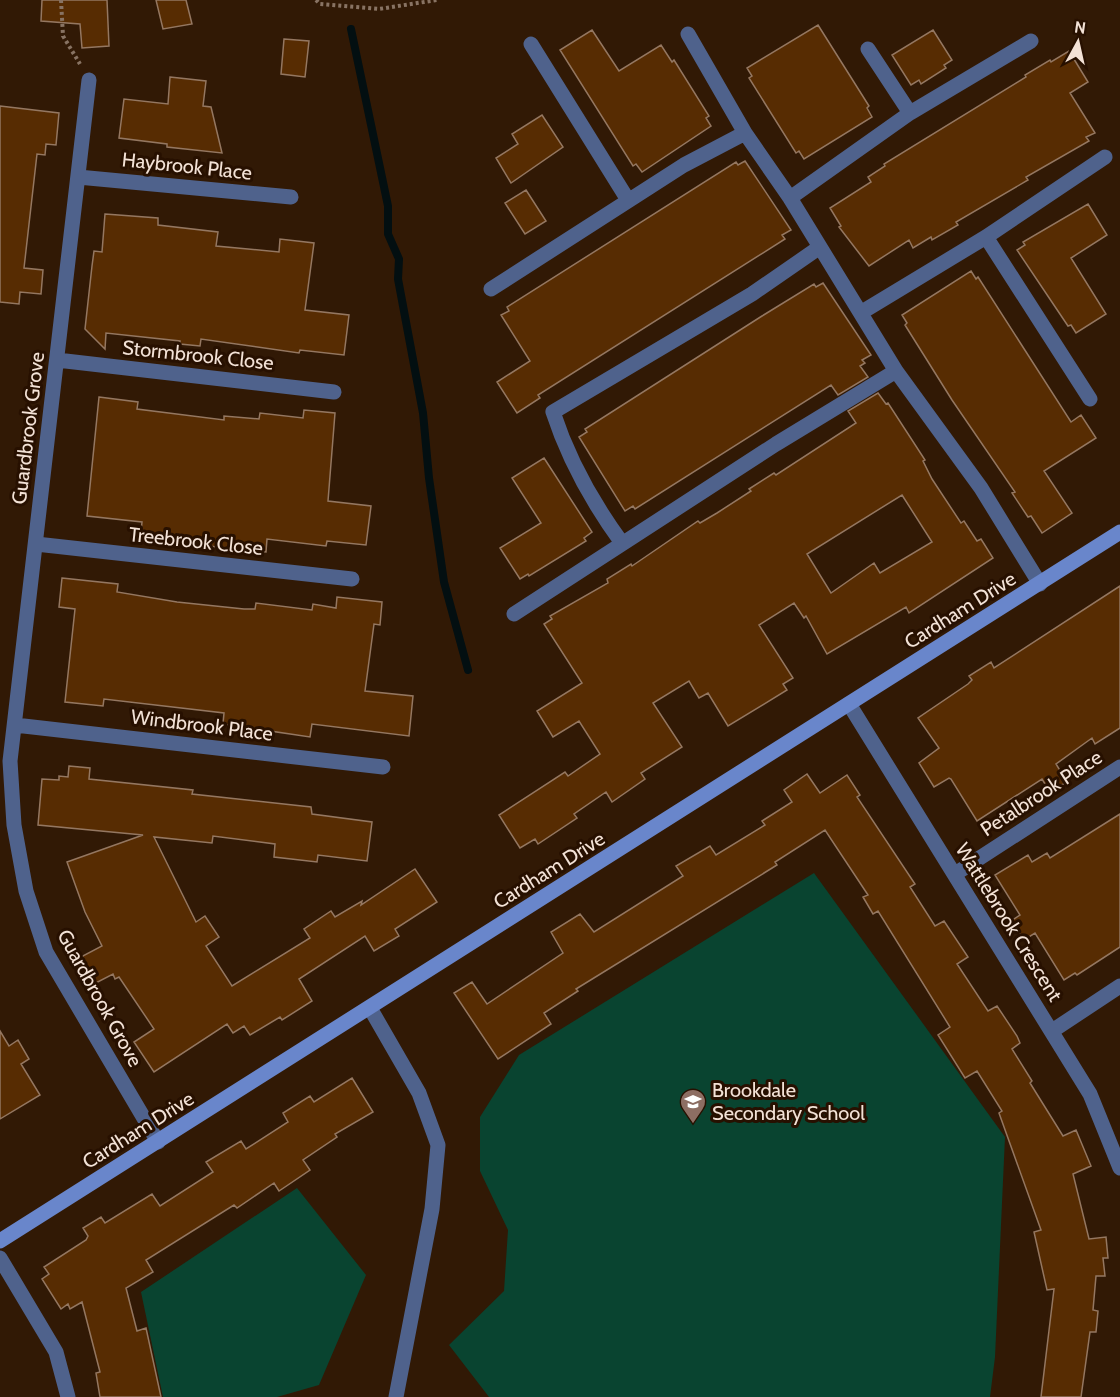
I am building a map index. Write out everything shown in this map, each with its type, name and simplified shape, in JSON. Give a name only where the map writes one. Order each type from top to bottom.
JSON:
[{"type":"street","points":[[688,34],[745,133],[790,198],[862,312],[896,371],[981,488],[1040,584]]},
{"type":"street","points":[[790,198],[910,113],[1031,40]]},
{"type":"street","points":[[531,44],[628,200]]},
{"type":"street","points":[[868,49],[910,113]]},
{"type":"street","name":"Guardbrook Grove","points":[[89,80],[10,761],[14,825],[26,891],[46,952],[158,1142]]},
{"type":"street","points":[[491,289],[684,165],[745,133]]},
{"type":"street","points":[[862,312],[986,237],[1105,157]]},
{"type":"street","name":"Haybrook Place","points":[[78,177],[291,197]]},
{"type":"street","points":[[986,237],[1090,399]]},
{"type":"street","points":[[622,543],[599,511],[580,478],[563,442],[553,412],[752,294],[820,247]]},
{"type":"street","name":"Stormbrook Close","points":[[57,360],[334,392]]},
{"type":"street","points":[[514,614],[776,444],[896,371]]},
{"type":"street","name":"Cardham Drive","points":[[0,1241],[1120,532]]},
{"type":"street","name":"Treebrook Close","points":[[36,544],[352,579]]},
{"type":"street","name":"Wattlebrook Crescent","points":[[849,704],[1090,1094],[1120,1168]]},
{"type":"street","name":"Windbrook Place","points":[[15,725],[383,767]]},
{"type":"street","name":"Petalbrook Place","points":[[955,874],[1120,767]]},
{"type":"street","points":[[1052,1031],[1120,986]]},
{"type":"street","points":[[370,1008],[419,1093],[438,1145],[432,1209],[396,1397]]},
{"type":"street","points":[[0,1258],[56,1352],[68,1397]]},
{"type":"path","points":[[61,0],[63,36],[89,80]]},
{"type":"path","points":[[316,0],[320,4],[380,9],[437,0]]},
{"type":"green space","name":"Brookdale Secondary School","points":[[814,873],[1005,1137],[995,1357],[990,1397],[489,1397],[449,1345],[504,1291],[508,1230],[480,1171],[480,1117],[519,1055]]},
{"type":"green space","points":[[297,1188],[366,1275],[319,1385],[277,1397],[163,1397],[141,1292]]},
{"type":"building","points":[[42,0],[107,0],[109,46],[82,48],[80,24],[41,21]]},
{"type":"building","points":[[156,0],[186,0],[192,24],[163,29]]},
{"type":"building","points":[[818,25],[869,106],[867,108],[872,117],[804,159],[799,151],[796,153],[749,78],[752,76],[747,68]]},
{"type":"building","points":[[592,30],[619,71],[661,45],[672,62],[674,60],[709,116],[706,118],[711,126],[642,172],[636,164],[633,166],[560,50]]},
{"type":"building","points":[[933,30],[952,60],[944,65],[946,68],[921,84],[919,80],[911,85],[892,55]]},
{"type":"building","points":[[284,39],[309,41],[305,77],[281,74]]},
{"type":"building","points":[[1069,51],[1088,82],[1070,93],[1095,133],[1086,137],[1089,141],[1026,177],[1028,180],[956,222],[958,225],[932,240],[931,237],[913,248],[909,240],[869,266],[839,227],[841,226],[830,208],[871,182],[868,177],[885,166],[884,164],[1026,77],[1025,75]]},
{"type":"building","points":[[170,77],[206,81],[203,106],[211,107],[222,153],[167,147],[167,144],[119,138],[124,99],[168,104]]},
{"type":"building","points":[[0,106],[59,113],[56,145],[46,144],[45,155],[37,154],[24,268],[43,270],[41,294],[20,292],[19,304],[0,302]]},
{"type":"building","points":[[542,115],[563,147],[511,183],[496,158],[518,144],[512,134]]},
{"type":"building","points":[[745,161],[791,230],[782,235],[785,239],[538,395],[540,398],[517,413],[497,382],[530,361],[501,315],[509,311],[507,307],[736,162],[738,165]]},
{"type":"building","points":[[526,190],[546,221],[525,234],[505,203]]},
{"type":"building","points":[[1088,204],[1107,235],[1071,258],[1106,314],[1076,333],[1071,325],[1068,326],[1017,250],[1025,245],[1023,242]]},
{"type":"building","points":[[105,214],[158,218],[158,225],[218,232],[216,246],[279,252],[280,239],[314,243],[305,310],[349,315],[344,355],[300,350],[299,353],[201,339],[200,346],[180,344],[180,341],[106,333],[105,349],[85,329],[94,251],[102,252]]},
{"type":"building","points":[[971,271],[976,279],[978,277],[1071,422],[1081,415],[1096,438],[1044,471],[1072,513],[1042,533],[1031,516],[1028,517],[1012,493],[1015,492],[952,400],[905,325],[907,323],[902,315]]},
{"type":"building","points":[[823,283],[871,355],[862,360],[865,363],[860,366],[868,377],[838,395],[831,385],[635,509],[633,506],[625,511],[579,437],[587,432],[585,429],[814,284],[816,287]]},
{"type":"building","points":[[878,393],[886,404],[888,403],[925,460],[923,461],[932,479],[961,523],[964,521],[977,541],[981,539],[993,558],[909,613],[906,607],[827,654],[806,616],[804,618],[794,603],[759,625],[793,678],[783,684],[787,690],[728,726],[708,693],[699,698],[689,681],[653,703],[682,747],[641,773],[645,779],[612,802],[606,792],[574,814],[577,818],[538,844],[535,839],[520,848],[499,815],[565,772],[568,776],[600,754],[579,721],[553,737],[537,711],[582,683],[544,624],[552,619],[550,616],[608,583],[607,579],[631,564],[632,566],[698,521],[700,523],[717,513],[751,491],[749,489],[774,473],[776,475],[856,423],[848,411]],"holes":[[[902,495],[932,542],[880,573],[874,563],[831,593],[807,554]]]},
{"type":"building","points":[[99,397],[138,402],[137,409],[224,420],[224,416],[259,419],[260,413],[303,418],[304,410],[335,413],[328,501],[371,506],[366,545],[327,541],[326,546],[267,539],[266,552],[190,544],[190,538],[141,532],[142,522],[87,516]]},
{"type":"building","points":[[544,458],[592,532],[584,538],[586,541],[529,576],[528,574],[520,579],[500,548],[541,523],[512,478]]},
{"type":"building","points":[[62,578],[118,584],[117,592],[177,602],[244,609],[255,609],[256,603],[312,610],[313,604],[336,608],[337,597],[382,602],[380,625],[374,624],[365,691],[413,696],[409,736],[312,724],[310,737],[223,724],[224,713],[104,699],[103,706],[65,702],[75,609],[59,607]]},
{"type":"building","points":[[1120,586],[1120,728],[1095,744],[1092,738],[1056,764],[1067,782],[1050,792],[1042,779],[977,821],[951,779],[934,787],[919,763],[939,748],[918,718],[968,684],[972,680],[969,676],[991,662],[994,668]]},
{"type":"building","points":[[69,766],[90,768],[89,779],[193,790],[192,794],[311,807],[312,814],[372,822],[367,861],[318,855],[317,862],[274,857],[275,844],[213,836],[212,843],[154,837],[196,922],[205,916],[219,937],[206,946],[232,986],[310,938],[304,929],[331,911],[335,917],[362,901],[361,905],[415,869],[437,902],[395,929],[399,936],[374,951],[365,936],[299,979],[312,1001],[282,1020],[280,1017],[250,1035],[244,1026],[233,1033],[227,1024],[154,1072],[134,1042],[154,1029],[119,977],[115,979],[113,974],[90,986],[77,959],[102,946],[85,912],[67,862],[143,835],[38,825],[42,779],[59,780],[59,776],[68,777]]},
{"type":"building","points":[[807,774],[820,793],[847,775],[860,795],[857,797],[915,884],[910,887],[935,926],[944,921],[968,957],[957,964],[988,1011],[997,1006],[1017,1036],[1020,1043],[1012,1049],[1063,1136],[1076,1130],[1091,1166],[1073,1174],[1089,1239],[1106,1237],[1108,1258],[1103,1258],[1105,1276],[1096,1276],[1093,1310],[1098,1311],[1096,1332],[1090,1332],[1081,1397],[1041,1397],[1054,1289],[1047,1290],[1034,1232],[1041,1230],[999,1113],[1002,1111],[977,1071],[965,1078],[938,1035],[950,1027],[878,911],[873,914],[863,897],[868,895],[825,830],[775,862],[777,865],[576,989],[578,991],[544,1013],[551,1024],[498,1059],[454,993],[472,982],[487,1004],[563,953],[551,932],[580,914],[594,932],[683,876],[676,866],[710,846],[716,855],[765,825],[762,821],[792,802],[784,790]]},
{"type":"building","points":[[1120,814],[1120,947],[1077,975],[1075,973],[1064,980],[1035,933],[1024,940],[1011,921],[1020,915],[995,875],[1028,855],[1032,862],[1047,853],[1050,858]]},
{"type":"building","points":[[0,1031],[9,1046],[18,1040],[29,1059],[21,1064],[40,1095],[0,1119]]},
{"type":"building","points":[[352,1078],[373,1112],[335,1134],[337,1137],[303,1160],[310,1170],[279,1191],[274,1183],[237,1208],[234,1205],[146,1260],[153,1272],[126,1288],[137,1331],[146,1328],[161,1397],[100,1397],[96,1373],[100,1372],[82,1302],[70,1309],[68,1304],[61,1309],[42,1279],[49,1274],[44,1267],[86,1240],[88,1236],[83,1228],[101,1217],[105,1223],[152,1194],[160,1206],[213,1172],[206,1162],[241,1141],[246,1149],[288,1122],[283,1113],[310,1096],[314,1102]]},
{"type":"waterway","points":[[351,29],[388,206],[388,234],[399,259],[398,279],[423,413],[429,478],[444,582],[468,670]]},
{"type":"place","name":"Brookdale Secondary School","points":[[693,1125]]}]
